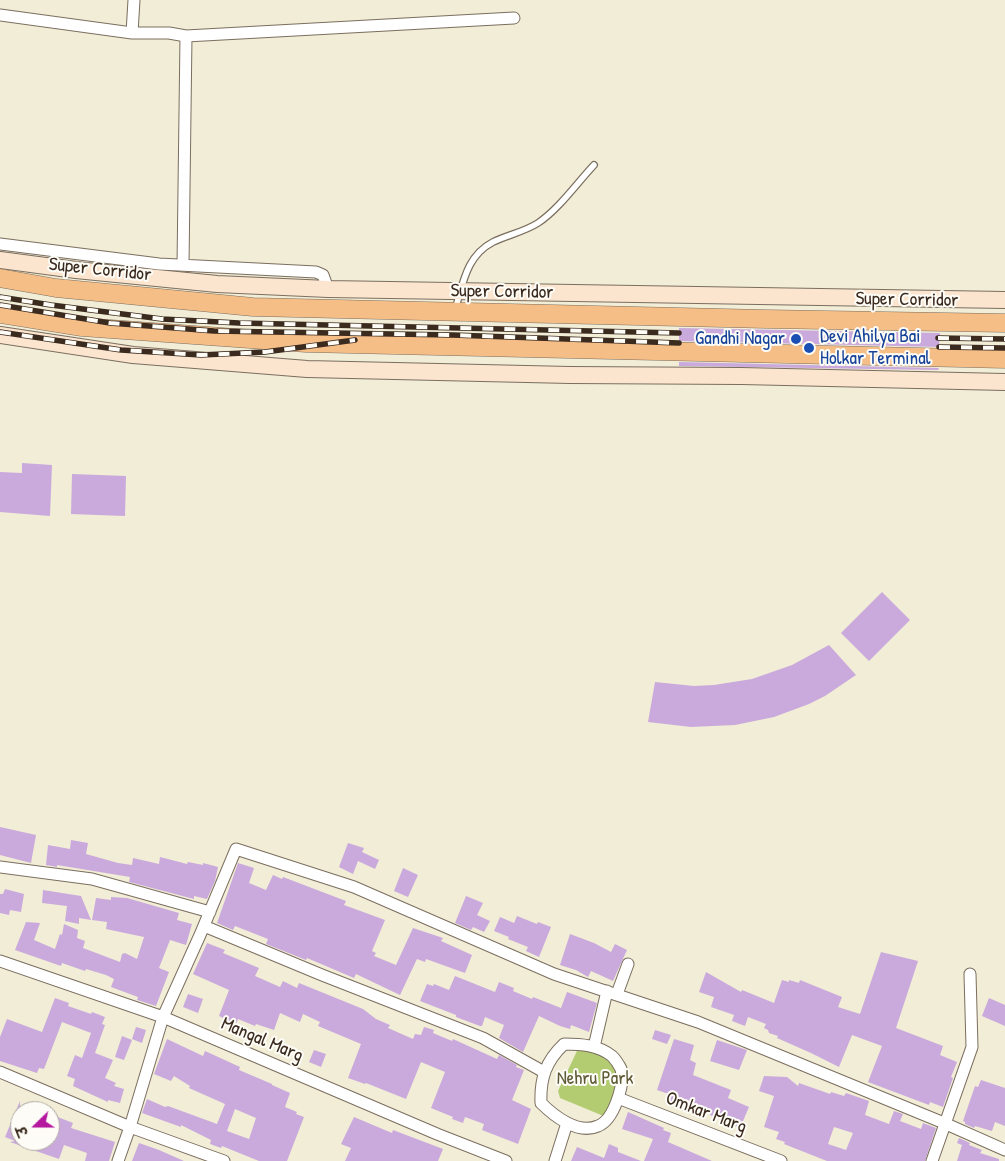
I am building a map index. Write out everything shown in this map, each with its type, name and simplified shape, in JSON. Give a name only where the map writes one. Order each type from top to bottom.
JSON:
[{"type":"main road","name":"Super Corridor","points":[[0,278],[56,288],[253,307],[1005,323]]},
{"type":"main road","points":[[0,314],[82,327],[306,343],[1005,359]]},
{"type":"street","points":[[132,33],[134,0]]},
{"type":"street","points":[[0,15],[132,33],[169,33],[186,36],[514,18]]},
{"type":"street","points":[[183,265],[186,36]]},
{"type":"street","points":[[0,244],[159,264],[316,272],[323,274],[328,289]]},
{"type":"street","points":[[0,260],[76,270],[217,284],[328,289],[1005,300]]},
{"type":"street","points":[[0,336],[134,355],[307,369],[1005,382]]},
{"type":"street","points":[[118,1161],[163,1017],[236,849],[354,887],[554,974],[698,1022],[1004,1149]]},
{"type":"street","points":[[0,867],[92,879],[210,912]]},
{"type":"street","points":[[204,926],[322,975],[483,1038],[544,1072]]},
{"type":"street","name":"Mangal Marg","points":[[0,960],[163,1017],[437,1134],[506,1161]]},
{"type":"street","points":[[594,1047],[612,993],[628,964]]},
{"type":"street","points":[[932,1161],[972,1047],[970,974]]},
{"type":"street","points":[[564,1044],[594,1047],[612,1056],[620,1067],[622,1080],[618,1098],[608,1118],[599,1126],[586,1129],[567,1123],[552,1114],[541,1103],[544,1072],[553,1054],[564,1044]]},
{"type":"street","points":[[0,1072],[130,1126],[224,1161]]},
{"type":"street","name":"Omkar Marg","points":[[618,1098],[781,1161]]},
{"type":"street","points":[[555,1161],[567,1123]]},
{"type":"lane","points":[[455,312],[469,265],[481,249],[539,222],[550,213],[594,165]]},
{"type":"green space","name":"Nehru Park","points":[[588,1045],[625,1062],[627,1067],[614,1113],[606,1117],[560,1098],[558,1091],[577,1051]]},
{"type":"building","points":[[679,328],[940,333],[939,347],[679,341]]},
{"type":"building","points":[[679,362],[939,368],[938,370],[679,366]]},
{"type":"building","points":[[22,463],[52,465],[50,516],[0,512],[0,472],[22,473]]},
{"type":"building","points":[[72,474],[126,476],[125,516],[71,514]]},
{"type":"building","points":[[882,592],[910,620],[869,661],[841,633]]},
{"type":"building","points":[[829,645],[856,675],[825,696],[809,704],[774,717],[735,725],[691,727],[648,722],[655,682],[694,686],[752,679],[792,665]]},
{"type":"building","points":[[0,827],[36,835],[31,863],[0,855]]},
{"type":"building","points":[[71,840],[88,843],[86,854],[118,863],[132,865],[133,858],[159,864],[160,857],[187,864],[188,862],[203,865],[203,863],[218,867],[215,881],[207,899],[194,896],[194,899],[129,882],[130,877],[57,865],[57,867],[46,865],[48,845],[70,849]]},
{"type":"building","points":[[348,843],[364,848],[362,852],[379,860],[375,869],[358,861],[353,874],[339,867]]},
{"type":"building","points":[[238,863],[254,868],[249,883],[266,890],[273,875],[282,879],[283,877],[346,901],[344,905],[385,920],[372,951],[376,953],[374,956],[396,965],[413,928],[443,938],[441,941],[472,955],[465,973],[426,959],[425,962],[417,959],[400,995],[356,974],[354,978],[307,958],[306,960],[266,944],[268,939],[235,926],[233,930],[217,923]]},
{"type":"building","points":[[403,868],[418,875],[408,897],[394,891]]},
{"type":"building","points":[[5,889],[24,894],[21,912],[10,910],[9,915],[0,913],[0,894],[3,894]]},
{"type":"building","points":[[43,890],[81,896],[91,920],[79,918],[79,924],[65,921],[67,906],[42,903]]},
{"type":"building","points":[[466,896],[483,903],[477,915],[490,921],[484,932],[473,927],[471,930],[455,923]]},
{"type":"building","points":[[111,897],[127,898],[179,913],[177,920],[192,924],[186,945],[170,940],[159,968],[169,972],[156,1006],[137,1000],[138,997],[111,987],[114,979],[106,975],[86,969],[85,971],[62,963],[61,966],[15,950],[26,922],[40,923],[34,940],[55,949],[60,934],[62,935],[64,924],[78,930],[77,938],[85,941],[83,948],[120,962],[122,954],[125,953],[137,959],[144,937],[106,929],[107,922],[92,920],[96,898],[111,900]]},
{"type":"building","points":[[517,916],[551,927],[539,957],[526,951],[528,947],[494,931],[500,917],[514,923]]},
{"type":"building","points":[[570,934],[611,952],[615,944],[627,950],[613,981],[591,971],[588,977],[576,970],[560,965]]},
{"type":"building","points":[[207,943],[225,950],[223,953],[259,968],[255,976],[280,987],[283,981],[297,988],[299,983],[363,1009],[376,1019],[390,1025],[388,1028],[413,1039],[415,1034],[421,1035],[424,1027],[434,1030],[433,1033],[452,1041],[453,1039],[497,1059],[499,1055],[517,1065],[516,1067],[524,1070],[512,1100],[531,1109],[518,1144],[482,1130],[484,1124],[465,1117],[463,1123],[431,1108],[445,1072],[421,1062],[406,1099],[348,1078],[361,1044],[318,1026],[320,1022],[303,1014],[300,1022],[280,1013],[274,1030],[256,1024],[255,1026],[238,1019],[236,1024],[219,1016],[229,990],[193,974]]},
{"type":"building","points":[[881,952],[918,961],[896,1028],[943,1046],[940,1055],[957,1062],[943,1107],[930,1102],[929,1105],[868,1082],[882,1046],[852,1035],[839,1067],[777,1038],[778,1036],[769,1033],[764,1028],[766,1024],[748,1017],[745,1026],[732,1021],[734,1015],[711,1007],[714,997],[699,992],[706,972],[741,992],[742,990],[774,1003],[782,980],[799,983],[800,980],[842,997],[838,1007],[860,1014]]},
{"type":"building","points":[[455,976],[495,992],[499,982],[514,988],[513,991],[532,999],[533,997],[561,1008],[567,992],[597,1003],[589,1032],[571,1025],[570,1029],[560,1026],[539,1016],[523,1052],[499,1038],[504,1025],[485,1017],[482,1026],[480,1026],[420,1001],[427,984],[433,986],[434,984],[449,990]]},
{"type":"building","points":[[188,994],[203,999],[198,1013],[183,1007]]},
{"type":"building","points":[[55,998],[69,1003],[68,1006],[105,1017],[102,1024],[105,1025],[95,1053],[113,1060],[105,1078],[116,1083],[114,1086],[124,1089],[120,1103],[108,1100],[108,1102],[73,1086],[75,1079],[67,1076],[75,1055],[82,1058],[91,1033],[62,1022],[44,1069],[39,1068],[37,1073],[0,1061],[0,1037],[7,1019],[42,1032]]},
{"type":"building","points":[[989,998],[1005,1005],[1005,1026],[982,1016]]},
{"type":"building","points":[[136,1027],[146,1030],[142,1043],[132,1039]]},
{"type":"building","points":[[655,1030],[671,1035],[667,1044],[652,1039]]},
{"type":"building","points":[[122,1036],[132,1040],[124,1060],[115,1057]]},
{"type":"building","points":[[167,1039],[203,1056],[205,1051],[240,1067],[239,1070],[290,1093],[285,1107],[304,1117],[287,1161],[259,1161],[222,1146],[221,1148],[210,1144],[211,1140],[181,1125],[181,1127],[142,1113],[147,1099],[217,1124],[225,1104],[189,1088],[190,1086],[174,1076],[171,1081],[154,1074]],"holes":[[[235,1109],[256,1118],[249,1139],[227,1131]]]},
{"type":"building","points":[[674,1039],[694,1045],[690,1060],[696,1063],[693,1075],[731,1090],[728,1098],[749,1107],[740,1128],[710,1115],[712,1110],[680,1097],[677,1105],[666,1101],[669,1094],[657,1090]]},
{"type":"building","points":[[717,1040],[747,1050],[739,1070],[710,1061]]},
{"type":"building","points":[[314,1050],[326,1054],[321,1067],[309,1062]]},
{"type":"building","points":[[764,1076],[787,1077],[798,1086],[799,1083],[830,1094],[831,1092],[844,1096],[846,1093],[869,1101],[865,1115],[889,1124],[894,1111],[903,1114],[900,1121],[921,1129],[923,1123],[936,1128],[925,1161],[827,1161],[784,1144],[785,1142],[776,1139],[779,1132],[764,1127],[774,1096],[759,1091]],"holes":[[[834,1127],[853,1133],[846,1150],[828,1144]]]},
{"type":"building","points":[[981,1080],[1005,1088],[1005,1126],[995,1122],[992,1131],[975,1126],[974,1128],[963,1121],[975,1086],[978,1087]]},
{"type":"building","points":[[628,1112],[671,1133],[668,1142],[712,1161],[644,1161],[653,1139],[622,1129]]},
{"type":"building","points":[[354,1117],[392,1133],[393,1130],[443,1149],[438,1161],[345,1161],[351,1148],[341,1144]]},
{"type":"building","points":[[60,1118],[73,1123],[71,1128],[115,1142],[109,1161],[85,1161],[87,1153],[64,1145],[59,1159],[36,1151],[60,1151]]},
{"type":"building","points":[[10,1125],[10,1139],[5,1137]]},
{"type":"building","points":[[959,1138],[970,1143],[969,1145],[982,1150],[980,1153],[999,1159],[999,1161],[957,1161],[962,1145],[957,1143]]},
{"type":"building","points":[[139,1143],[159,1150],[184,1161],[132,1161]]},
{"type":"building","points":[[609,1144],[618,1148],[618,1152],[641,1161],[571,1161],[577,1147],[604,1158]]},
{"type":"railway","points":[[0,297],[162,319],[239,323],[679,333]]},
{"type":"railway","points":[[0,305],[110,323],[214,331],[453,335],[679,343]]},
{"type":"railway","points":[[0,332],[121,350],[201,355],[265,352],[355,340]]},
{"type":"railway","points":[[938,338],[1005,339]]},
{"type":"railway","points":[[939,347],[1005,348]]},
{"type":"place","name":"Gandhi Nagar","points":[[796,339]]},
{"type":"place","name":"Devi Ahilya Bai Holkar Terminal","points":[[809,348]]}]
